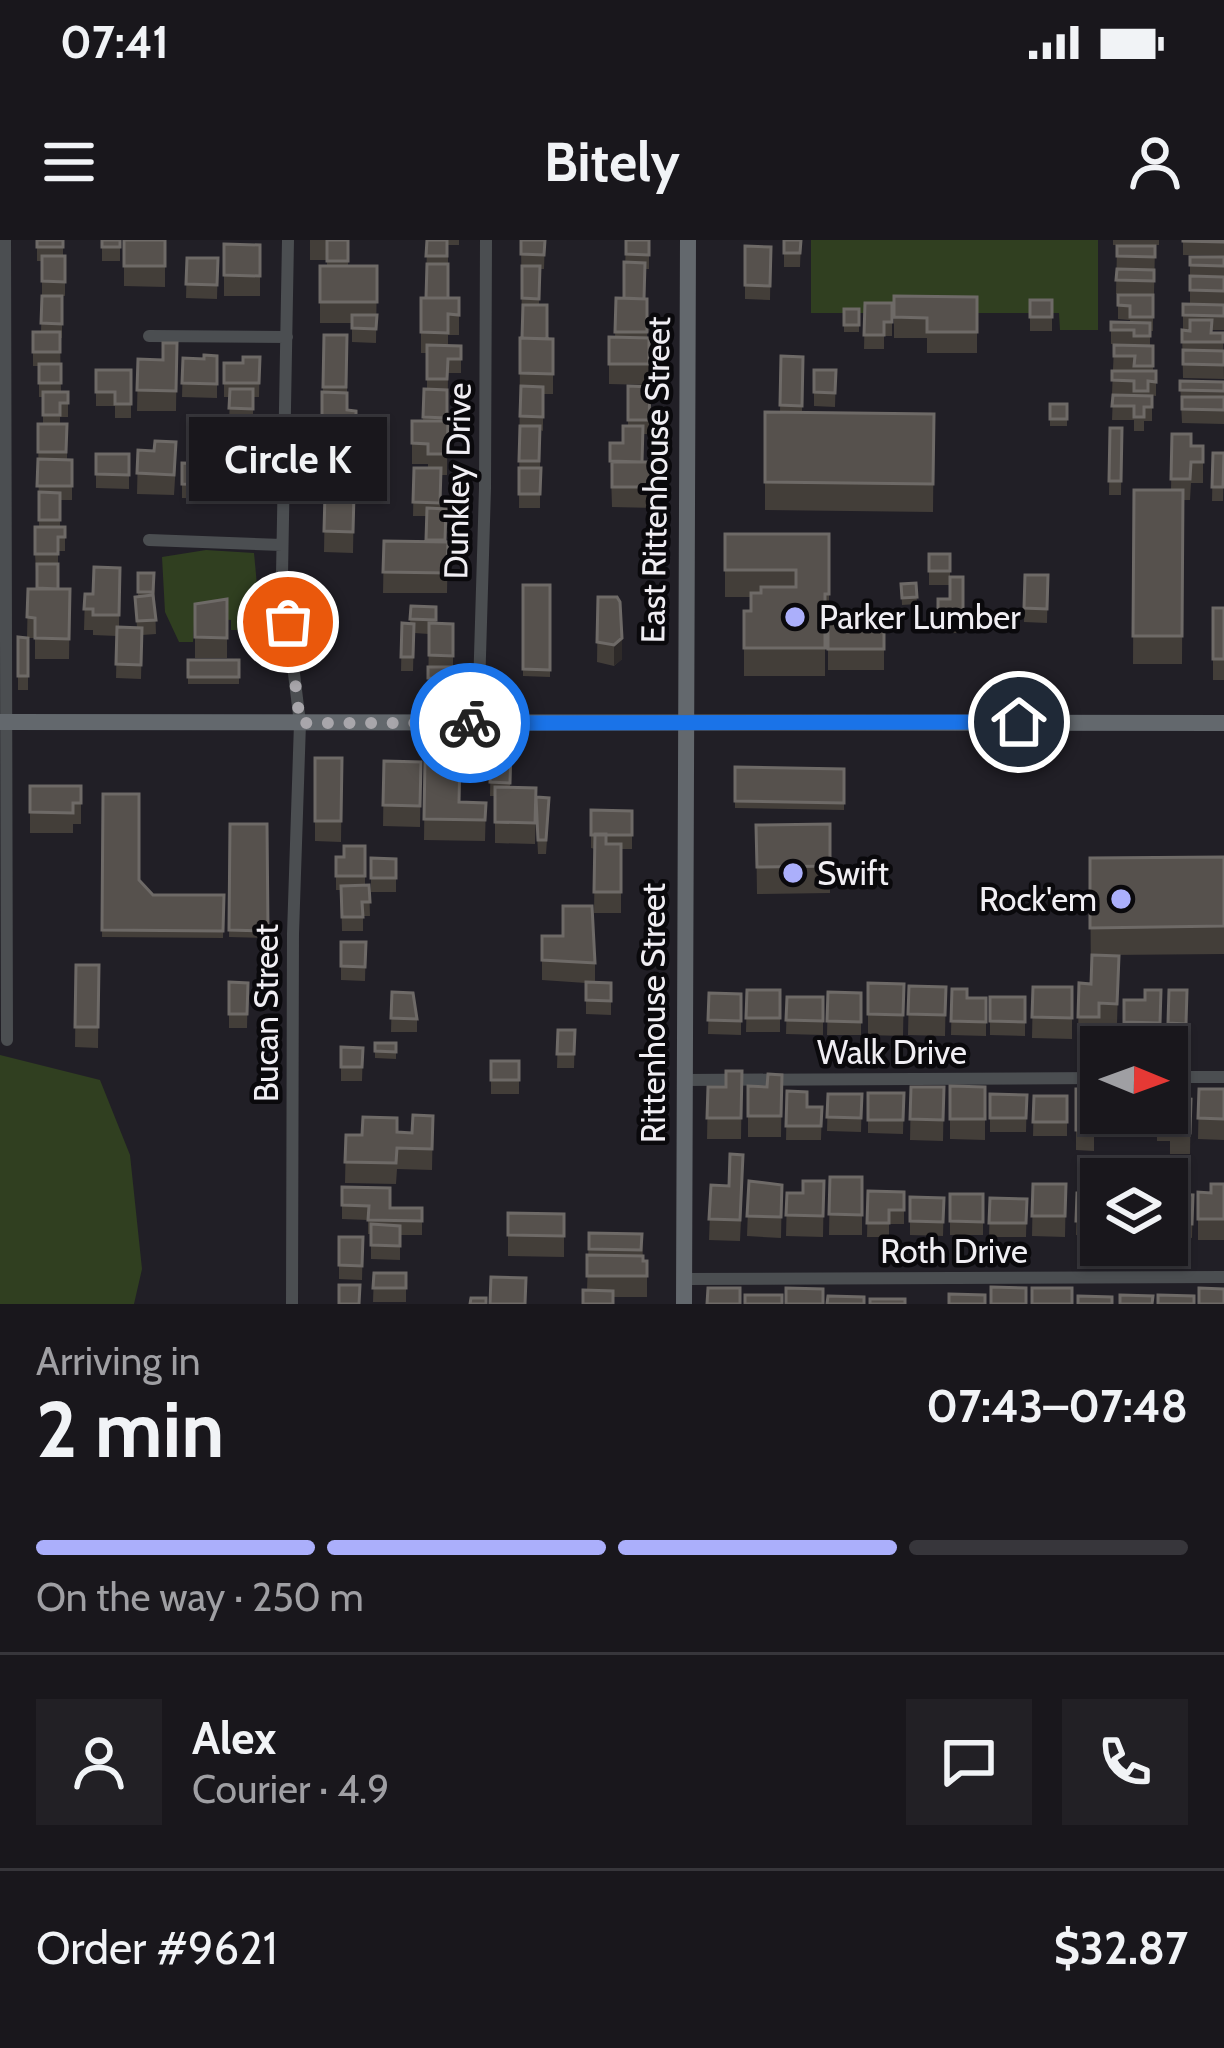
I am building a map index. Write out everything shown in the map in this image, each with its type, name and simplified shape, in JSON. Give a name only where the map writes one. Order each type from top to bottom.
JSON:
[{"type":"main road","name":"East Rittenhouse Street","points":[[683,722],[688,240]]},
{"type":"main road","points":[[2,722],[1224,723]]},
{"type":"main road","name":"Rittenhouse Street","points":[[683,722],[684,1304]]},
{"type":"street","points":[[5,240],[1,499],[7,1040]]},
{"type":"street","name":"Bucan Street","points":[[288,240],[282,545],[300,723],[293,934],[292,1304]]},
{"type":"street","name":"Dunkley Drive","points":[[478,723],[486,240]]},
{"type":"street","points":[[148,336],[287,337]]},
{"type":"street","points":[[149,540],[282,545]]},
{"type":"street","points":[[1188,1077],[1224,1077]]},
{"type":"street","name":"Walk Drive","points":[[683,1080],[1080,1078]]},
{"type":"street","name":"Roth Drive","points":[[684,1279],[1224,1277]]},
{"type":"green space","points":[[811,240],[1098,240],[1098,330],[1060,330],[1059,313],[811,313]]},
{"type":"green space","points":[[206,550],[254,553],[262,639],[240,638],[240,630],[231,630],[231,620],[211,619],[210,623],[194,623],[193,642],[179,642],[165,612],[162,557]]},
{"type":"green space","points":[[0,1055],[100,1080],[130,1155],[142,1269],[134,1304],[0,1304]]},
{"type":"building","points":[[37,240],[63,240],[63,247],[37,247]]},
{"type":"building","points":[[102,240],[120,240],[120,247],[102,247]]},
{"type":"building","points":[[124,240],[165,240],[165,266],[124,266]]},
{"type":"building","points":[[327,240],[348,240],[348,261],[327,261]]},
{"type":"building","points":[[427,240],[447,240],[447,256],[426,256]]},
{"type":"building","points":[[521,240],[545,240],[544,255],[521,254]]},
{"type":"building","points":[[626,240],[649,240],[649,255],[626,254]]},
{"type":"building","points":[[784,240],[801,240],[800,253],[784,253]]},
{"type":"building","points":[[224,244],[260,245],[260,276],[224,275]]},
{"type":"building","points":[[745,246],[771,247],[770,286],[745,285]]},
{"type":"building","points":[[1117,246],[1155,246],[1155,257],[1117,256]]},
{"type":"building","points":[[42,256],[65,256],[65,282],[42,281]]},
{"type":"building","points":[[1190,257],[1224,257],[1224,266],[1190,265]]},
{"type":"building","points":[[187,258],[218,258],[217,285],[186,284]]},
{"type":"building","points":[[624,262],[645,263],[644,299],[624,298]]},
{"type":"building","points":[[427,264],[448,264],[448,298],[426,298]]},
{"type":"building","points":[[320,266],[377,266],[377,302],[320,302]]},
{"type":"building","points":[[522,266],[540,266],[539,299],[522,298]]},
{"type":"building","points":[[1117,269],[1154,270],[1154,281],[1116,280]]},
{"type":"building","points":[[1190,276],[1224,277],[1224,291],[1190,290]]},
{"type":"building","points":[[1118,295],[1153,295],[1153,317],[1130,317],[1130,306],[1118,305]]},
{"type":"building","points":[[42,296],[62,296],[62,324],[41,323]]},
{"type":"building","points":[[894,296],[977,297],[977,332],[927,332],[927,318],[894,317]]},
{"type":"building","points":[[421,298],[459,298],[459,315],[448,314],[448,333],[421,332]]},
{"type":"building","points":[[616,298],[647,299],[647,332],[615,332]]},
{"type":"building","points":[[1030,300],[1052,300],[1052,317],[1030,317]]},
{"type":"building","points":[[865,303],[892,303],[892,322],[884,322],[884,335],[864,335]]},
{"type":"building","points":[[1183,304],[1224,305],[1224,316],[1183,315]]},
{"type":"building","points":[[523,305],[547,305],[547,339],[522,338]]},
{"type":"building","points":[[844,309],[859,309],[859,325],[844,325]]},
{"type":"building","points":[[352,315],[377,315],[376,329],[352,328]]},
{"type":"building","points":[[1190,320],[1212,320],[1211,333],[1223,333],[1223,342],[1182,342],[1182,330],[1190,331]]},
{"type":"building","points":[[1111,322],[1150,323],[1150,336],[1111,330]]},
{"type":"building","points":[[33,332],[60,332],[60,352],[33,352]]},
{"type":"building","points":[[324,335],[347,335],[346,387],[323,387]]},
{"type":"building","points":[[609,337],[649,338],[649,364],[609,364]]},
{"type":"building","points":[[520,338],[553,339],[553,374],[520,373]]},
{"type":"building","points":[[163,343],[177,343],[176,391],[137,390],[138,359],[163,360]]},
{"type":"building","points":[[427,345],[461,346],[461,359],[448,359],[447,379],[427,379]]},
{"type":"building","points":[[1114,345],[1153,346],[1153,366],[1134,366],[1135,356],[1114,356]]},
{"type":"building","points":[[1183,350],[1224,351],[1224,365],[1183,364]]},
{"type":"building","points":[[204,355],[217,356],[217,384],[182,383],[183,358],[204,359]]},
{"type":"building","points":[[781,356],[803,357],[802,406],[780,405]]},
{"type":"building","points":[[243,357],[260,357],[259,383],[224,383],[224,363],[243,363]]},
{"type":"building","points":[[39,364],[61,364],[61,383],[39,383]]},
{"type":"building","points":[[96,370],[131,370],[131,404],[115,404],[115,392],[96,392]]},
{"type":"building","points":[[814,370],[836,370],[835,393],[814,392]]},
{"type":"building","points":[[1112,371],[1156,371],[1156,382],[1148,381],[1148,391],[1134,391],[1134,381],[1112,380]]},
{"type":"building","points":[[1180,381],[1224,382],[1224,391],[1180,390]]},
{"type":"building","points":[[521,386],[543,387],[543,417],[520,416]]},
{"type":"building","points":[[628,386],[650,387],[649,420],[628,420]]},
{"type":"building","points":[[230,389],[253,389],[253,409],[229,408]]},
{"type":"building","points":[[424,389],[447,390],[447,418],[423,417]]},
{"type":"building","points":[[43,392],[68,392],[68,403],[60,403],[60,415],[43,415]]},
{"type":"building","points":[[322,392],[347,393],[347,410],[356,411],[356,430],[322,430]]},
{"type":"building","points":[[1113,395],[1152,396],[1152,407],[1144,407],[1144,417],[1134,417],[1134,406],[1112,406]]},
{"type":"building","points":[[1182,397],[1224,397],[1224,410],[1182,409]]},
{"type":"building","points":[[1050,404],[1067,404],[1067,419],[1050,419]]},
{"type":"building","points":[[765,412],[934,414],[933,484],[765,482]]},
{"type":"building","points":[[412,421],[448,421],[447,454],[428,454],[428,444],[412,443]]},
{"type":"building","points":[[38,424],[67,424],[66,452],[38,452]]},
{"type":"building","points":[[520,426],[540,426],[539,461],[519,461]]},
{"type":"building","points":[[623,426],[643,426],[642,462],[610,461],[610,443],[623,443]]},
{"type":"building","points":[[1110,428],[1122,428],[1121,481],[1109,481]]},
{"type":"building","points":[[1172,434],[1191,434],[1191,446],[1203,446],[1203,462],[1191,462],[1190,479],[1171,479]]},
{"type":"building","points":[[155,441],[176,442],[174,475],[137,473],[138,450],[154,451]]},
{"type":"building","points":[[223,442],[240,442],[240,454],[259,455],[258,481],[222,480]]},
{"type":"building","points":[[324,443],[357,443],[356,461],[346,461],[346,478],[324,478]]},
{"type":"building","points":[[1213,453],[1224,453],[1223,487],[1212,487]]},
{"type":"building","points":[[96,454],[129,454],[129,475],[96,474]]},
{"type":"building","points":[[38,459],[72,460],[72,486],[37,486]]},
{"type":"building","points":[[612,462],[657,462],[656,487],[612,487]]},
{"type":"building","points":[[182,463],[217,464],[217,485],[182,484]]},
{"type":"building","points":[[414,468],[441,468],[440,503],[413,502]]},
{"type":"building","points":[[519,468],[541,468],[540,494],[519,494]]},
{"type":"building","points":[[1134,490],[1183,490],[1182,636],[1133,636]]},
{"type":"building","points":[[39,492],[60,493],[60,520],[39,520]]},
{"type":"building","points":[[325,494],[354,494],[353,532],[324,531]]},
{"type":"building","points":[[427,508],[446,509],[445,540],[426,540]]},
{"type":"building","points":[[35,527],[65,527],[65,537],[58,537],[58,554],[35,554]]},
{"type":"building","points":[[725,534],[829,534],[825,648],[744,648],[744,611],[751,611],[751,593],[761,593],[761,587],[796,587],[796,570],[725,570]]},
{"type":"building","points":[[384,541],[448,542],[447,573],[383,572]]},
{"type":"building","points":[[929,554],[950,554],[950,571],[929,571]]},
{"type":"building","points":[[37,564],[58,564],[58,589],[37,588]]},
{"type":"building","points":[[94,567],[120,568],[119,615],[93,615],[93,609],[84,609],[85,594],[93,594]]},
{"type":"building","points":[[138,573],[154,573],[153,592],[138,592]]},
{"type":"building","points":[[1025,575],[1048,575],[1047,609],[1024,608]]},
{"type":"building","points":[[950,577],[963,577],[963,619],[938,619],[938,599],[950,599]]},
{"type":"building","points":[[916,583],[917,597],[902,598],[901,584]]},
{"type":"building","points":[[523,585],[550,585],[550,670],[523,669]]},
{"type":"building","points":[[28,589],[70,589],[69,639],[35,638],[35,618],[27,617]]},
{"type":"building","points":[[153,595],[156,620],[137,621],[135,597]]},
{"type":"building","points":[[598,597],[617,597],[620,602],[622,638],[614,645],[597,642]]},
{"type":"building","points":[[227,599],[227,638],[195,637],[195,604]]},
{"type":"building","points":[[411,606],[436,607],[436,620],[410,619]]},
{"type":"building","points":[[1213,608],[1224,608],[1224,659],[1213,659]]},
{"type":"building","points":[[828,616],[884,616],[884,649],[828,649]]},
{"type":"building","points":[[402,623],[414,624],[413,657],[401,657]]},
{"type":"building","points":[[429,623],[453,624],[453,656],[429,655]]},
{"type":"building","points":[[117,627],[142,628],[141,665],[116,664]]},
{"type":"building","points":[[18,637],[28,638],[28,676],[18,676]]},
{"type":"building","points":[[188,660],[239,660],[239,677],[188,677]]},
{"type":"building","points":[[428,667],[460,667],[459,679],[428,678]]},
{"type":"building","points":[[491,748],[511,748],[510,783],[490,782]]},
{"type":"building","points":[[315,758],[342,758],[341,821],[315,821]]},
{"type":"building","points":[[425,758],[460,758],[459,802],[486,803],[485,820],[424,819]]},
{"type":"building","points":[[384,761],[421,762],[420,806],[383,805]]},
{"type":"building","name":"Swift","points":[[735,767],[844,769],[844,803],[735,801]]},
{"type":"building","points":[[30,786],[81,786],[81,803],[73,803],[73,813],[30,812]]},
{"type":"building","points":[[495,787],[536,788],[535,823],[495,822]]},
{"type":"building","points":[[103,794],[139,794],[139,880],[153,895],[224,895],[223,931],[102,930]]},
{"type":"building","points":[[536,797],[549,798],[546,840],[538,840]]},
{"type":"building","points":[[591,810],[632,811],[632,835],[591,835]]},
{"type":"building","points":[[230,824],[267,824],[268,931],[229,930]]},
{"type":"building","points":[[830,824],[830,866],[757,867],[756,825]]},
{"type":"building","points":[[595,834],[606,834],[606,844],[621,844],[621,892],[594,892]]},
{"type":"building","points":[[344,846],[365,846],[365,876],[336,876],[336,857],[344,857]]},
{"type":"building","points":[[1224,857],[1224,926],[1090,928],[1090,858]]},
{"type":"building","points":[[371,858],[396,859],[396,878],[371,878]]},
{"type":"building","points":[[369,885],[370,902],[362,902],[363,917],[342,917],[341,886]]},
{"type":"building","points":[[563,906],[592,906],[595,963],[542,960],[542,936],[563,936]]},
{"type":"building","points":[[341,942],[366,942],[365,967],[341,966]]},
{"type":"building","points":[[1092,955],[1119,956],[1117,1004],[1099,1003],[1099,1017],[1078,1017],[1079,983],[1091,984]]},
{"type":"building","points":[[76,965],[99,965],[98,1027],[75,1027]]},
{"type":"building","points":[[229,982],[248,983],[247,1014],[229,1014]]},
{"type":"building","points":[[586,982],[611,983],[611,1001],[586,1000]]},
{"type":"building","points":[[868,983],[904,984],[903,1015],[868,1014]]},
{"type":"building","points":[[909,986],[946,987],[945,1015],[908,1014]]},
{"type":"building","points":[[1033,987],[1072,987],[1072,1018],[1032,1017]]},
{"type":"building","points":[[952,989],[967,989],[967,998],[986,998],[986,1022],[951,1021]]},
{"type":"building","points":[[747,990],[780,990],[780,1018],[746,1018]]},
{"type":"building","points":[[1145,990],[1161,990],[1160,1023],[1124,1022],[1124,1000],[1145,1000]]},
{"type":"building","points":[[1169,990],[1187,990],[1186,1024],[1168,1023]]},
{"type":"building","points":[[392,992],[413,993],[417,1019],[391,1018]]},
{"type":"building","points":[[828,992],[861,993],[861,1022],[827,1021]]},
{"type":"building","points":[[709,993],[741,994],[741,1021],[708,1020]]},
{"type":"building","points":[[787,997],[823,997],[823,1021],[786,1020]]},
{"type":"building","points":[[990,997],[1025,997],[1025,1022],[990,1021]]},
{"type":"building","points":[[558,1030],[575,1030],[574,1054],[557,1054]]},
{"type":"building","points":[[375,1043],[396,1043],[396,1052],[375,1051]]},
{"type":"building","points":[[341,1047],[363,1048],[362,1067],[341,1067]]},
{"type":"building","points":[[491,1061],[519,1061],[519,1080],[491,1080]]},
{"type":"building","points":[[726,1071],[742,1071],[741,1118],[707,1118],[708,1087],[726,1087]]},
{"type":"building","points":[[768,1074],[782,1075],[781,1116],[748,1116],[748,1086],[767,1087]]},
{"type":"building","points":[[950,1086],[985,1087],[985,1119],[950,1119]]},
{"type":"building","points":[[911,1087],[944,1087],[943,1120],[910,1119]]},
{"type":"building","points":[[1076,1089],[1080,1089],[1080,1130],[1076,1130]]},
{"type":"building","points":[[1199,1089],[1224,1089],[1224,1119],[1198,1118]]},
{"type":"building","points":[[787,1091],[807,1092],[807,1107],[822,1107],[821,1126],[786,1126]]},
{"type":"building","points":[[868,1093],[904,1093],[903,1120],[868,1120]]},
{"type":"building","points":[[828,1094],[862,1094],[861,1118],[827,1117]]},
{"type":"building","points":[[990,1094],[1027,1095],[1026,1118],[990,1118]]},
{"type":"building","points":[[1034,1096],[1067,1096],[1067,1122],[1033,1122]]},
{"type":"building","points":[[413,1115],[433,1116],[432,1149],[397,1148],[396,1163],[345,1162],[346,1135],[362,1135],[363,1117],[397,1118],[397,1132],[412,1133]]},
{"type":"building","points":[[730,1154],[743,1155],[740,1220],[709,1219],[711,1185],[729,1186]]},
{"type":"building","points":[[830,1177],[862,1177],[862,1215],[829,1214]]},
{"type":"building","points":[[749,1181],[782,1185],[781,1217],[747,1216]]},
{"type":"building","points":[[803,1181],[824,1181],[823,1216],[786,1215],[787,1193],[803,1193]]},
{"type":"building","points":[[1033,1184],[1066,1184],[1065,1216],[1032,1216]]},
{"type":"building","points":[[1211,1184],[1224,1184],[1224,1219],[1198,1219],[1198,1192],[1211,1193]]},
{"type":"building","points":[[342,1187],[390,1188],[390,1208],[422,1208],[422,1221],[368,1220],[369,1206],[342,1205]]},
{"type":"building","points":[[868,1191],[904,1192],[904,1210],[889,1210],[889,1223],[867,1223]]},
{"type":"building","points":[[1077,1193],[1080,1193],[1080,1221],[1076,1221]]},
{"type":"building","points":[[950,1194],[983,1194],[983,1222],[950,1221]]},
{"type":"building","points":[[1188,1195],[1193,1195],[1192,1224],[1188,1224]]},
{"type":"building","points":[[910,1197],[944,1198],[943,1222],[910,1221]]},
{"type":"building","points":[[990,1198],[1027,1199],[1026,1223],[989,1223]]},
{"type":"building","points":[[508,1213],[564,1214],[564,1236],[508,1235]]},
{"type":"building","points":[[371,1224],[400,1226],[400,1246],[371,1245]]},
{"type":"building","points":[[589,1233],[642,1234],[641,1250],[589,1249]]},
{"type":"building","points":[[339,1237],[363,1237],[362,1266],[339,1265]]},
{"type":"building","points":[[587,1255],[643,1256],[647,1276],[587,1276]]},
{"type":"building","points":[[374,1273],[406,1273],[406,1288],[373,1288]]},
{"type":"building","points":[[491,1277],[526,1278],[525,1304],[490,1304]]},
{"type":"building","points":[[339,1285],[360,1285],[359,1304],[339,1304]]},
{"type":"building","points":[[991,1287],[1026,1288],[1026,1304],[991,1304]]},
{"type":"building","points":[[708,1288],[740,1288],[740,1304],[707,1304]]},
{"type":"building","points":[[786,1288],[823,1289],[823,1304],[786,1304]]},
{"type":"building","points":[[1032,1288],[1072,1288],[1072,1304],[1032,1304]]},
{"type":"building","points":[[1199,1288],[1224,1289],[1224,1304],[1199,1304]]},
{"type":"building","points":[[583,1290],[613,1291],[613,1304],[583,1304]]},
{"type":"building","points":[[949,1294],[985,1295],[985,1304],[949,1304]]},
{"type":"building","points":[[745,1295],[782,1295],[782,1304],[745,1304]]},
{"type":"building","points":[[1120,1295],[1153,1296],[1152,1304],[1120,1304]]},
{"type":"building","points":[[1158,1295],[1194,1296],[1194,1304],[1158,1304]]},
{"type":"building","points":[[828,1296],[864,1297],[864,1304],[827,1304]]},
{"type":"building","points":[[1078,1296],[1112,1297],[1112,1304],[1078,1304]]},
{"type":"building","points":[[471,1298],[486,1298],[486,1304],[470,1304]]},
{"type":"building","points":[[870,1299],[905,1299],[905,1304],[870,1304]]},
{"type":"way so far","points":[[288,622],[300,723],[470,723]]},
{"type":"place","name":"Parker Lumber","points":[[795,617]]},
{"type":"place","name":"Circle K","points":[[288,622]]},
{"type":"place","name":"Swift","points":[[793,873]]},
{"type":"place","name":"Rock'em","points":[[1121,899]]},
{"type":"route","points":[[470,723],[1019,722]]}]
